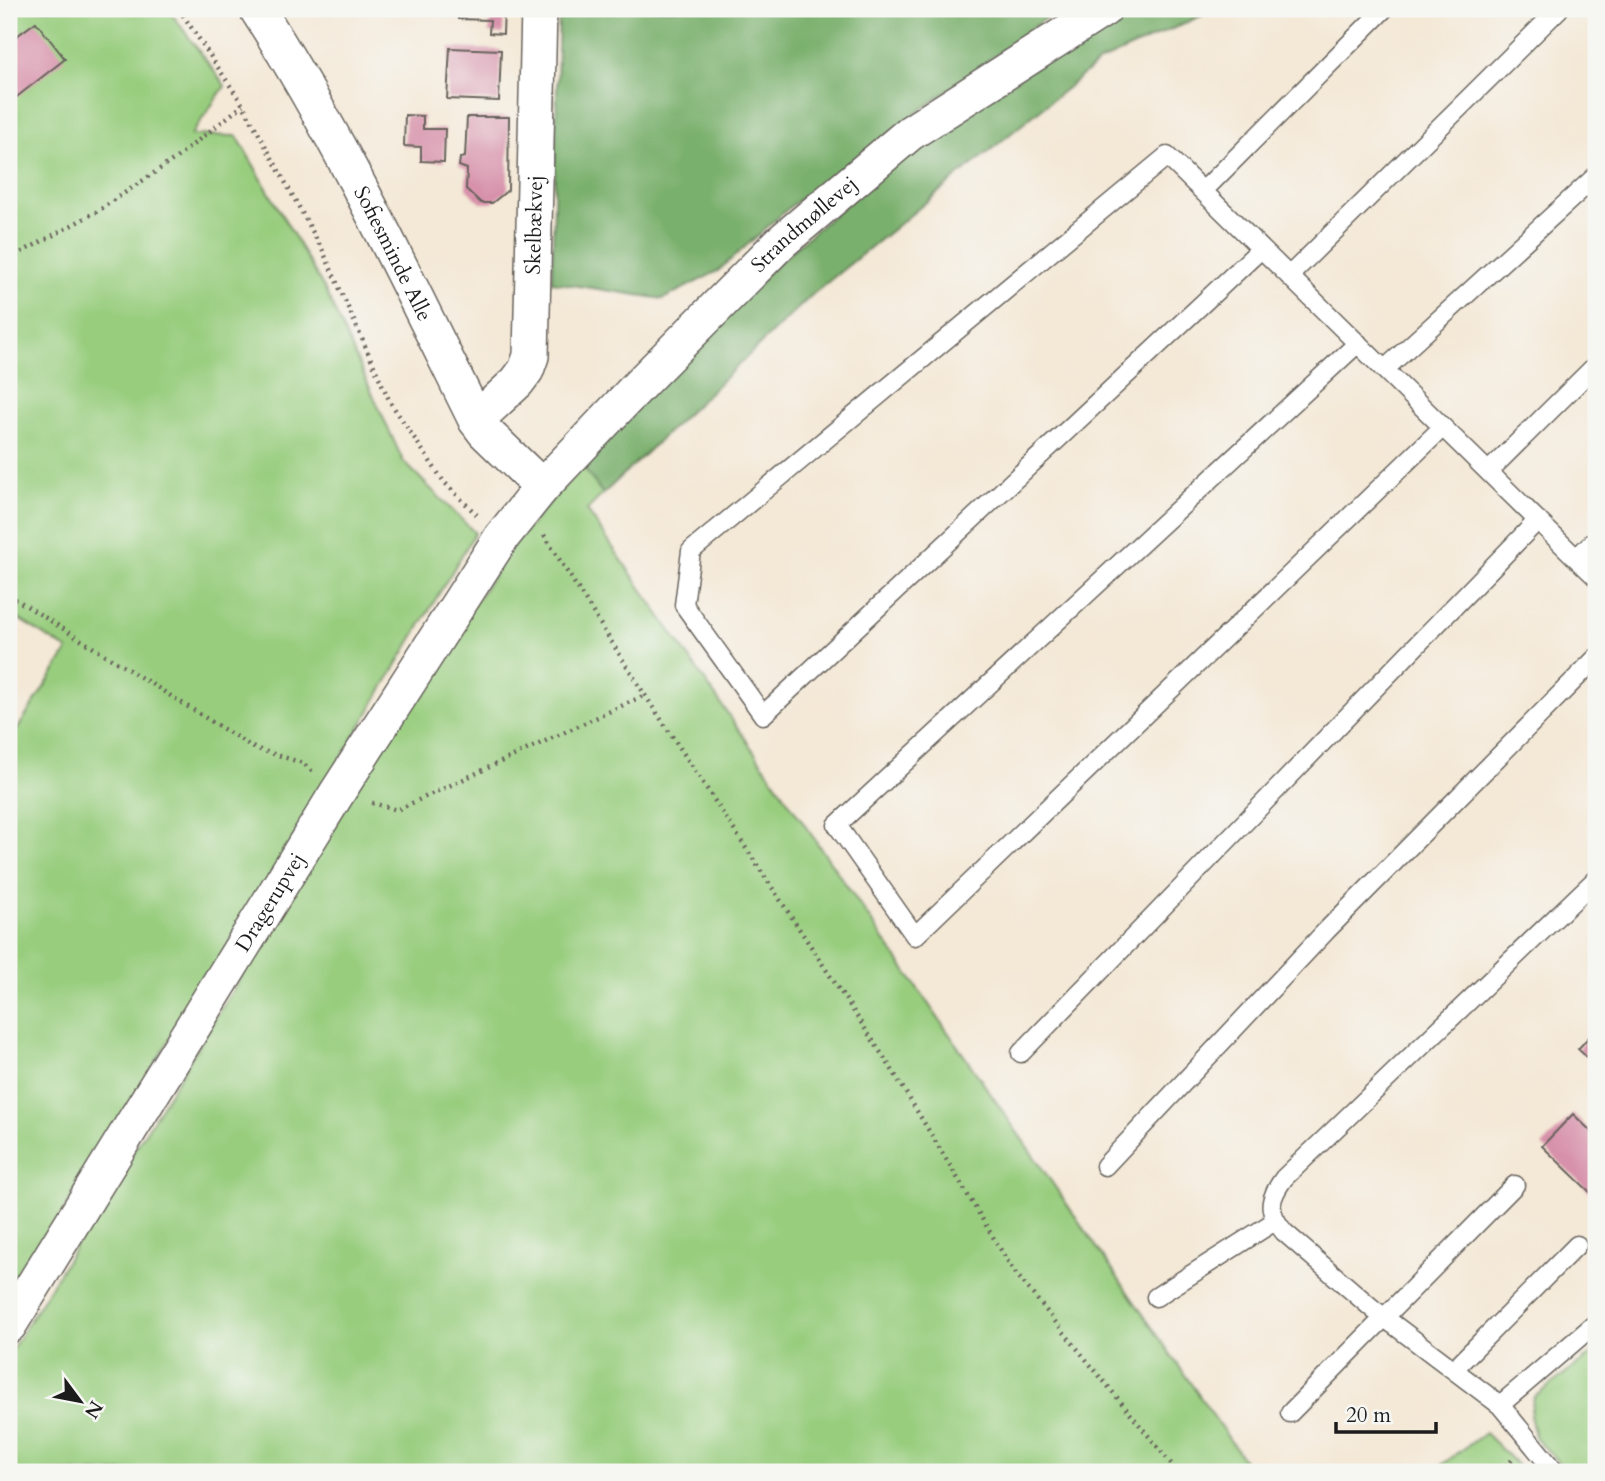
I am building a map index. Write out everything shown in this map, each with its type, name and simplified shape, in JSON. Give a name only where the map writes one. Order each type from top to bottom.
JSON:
[{"type":"street","name":"Sofiesminde Alle","points":[[257,9],[342,154],[477,420],[485,432],[542,487]]},
{"type":"street","name":"Skelbækvej","points":[[477,420],[517,383],[531,356],[539,9]]},
{"type":"street","name":"Strandmøllevej","points":[[542,487],[781,242],[910,133],[1104,9]]},
{"type":"street","name":"Dragerupvej","points":[[9,1325],[337,793],[509,528],[542,487]]},
{"type":"lane","points":[[1203,191],[1384,9]]},
{"type":"lane","points":[[1289,276],[1559,9]]},
{"type":"lane","points":[[1261,249],[763,715],[684,604],[691,551],[1167,156],[1596,577]]},
{"type":"lane","points":[[1385,369],[1596,176]]},
{"type":"lane","points":[[1358,343],[837,825],[915,936],[1443,427]]},
{"type":"lane","points":[[1489,471],[1596,365]]},
{"type":"lane","points":[[1021,1053],[1538,520]]},
{"type":"lane","points":[[1576,558],[1596,539]]},
{"type":"lane","points":[[1105,1166],[1326,931],[1596,658]]},
{"type":"lane","points":[[1555,1472],[1500,1405],[1385,1318],[1284,1232],[1275,1221],[1271,1201],[1284,1178],[1596,879]]},
{"type":"lane","points":[[1290,1413],[1515,1185]]},
{"type":"lane","points":[[1156,1297],[1275,1221]]},
{"type":"lane","points":[[1454,1369],[1577,1245]]},
{"type":"lane","points":[[1500,1405],[1596,1323]]},
{"type":"path","points":[[179,9],[243,105],[323,251],[390,402],[444,482],[509,528],[546,537],[645,695],[891,1068],[1013,1269],[1178,1472]]},
{"type":"path","points":[[9,259],[99,211],[176,158],[243,105]]},
{"type":"path","points":[[9,595],[254,748],[303,763],[337,793],[397,810],[645,695]]},
{"type":"green space","points":[[9,9],[168,9],[225,86],[191,135],[237,136],[325,290],[403,461],[475,533],[295,836],[9,1300],[9,742],[68,650],[9,613]]},
{"type":"green space","points":[[559,9],[1058,9],[791,206],[718,271],[663,299],[552,282]]},
{"type":"green space","points":[[1128,9],[1216,9],[1099,62],[813,294],[603,494],[582,465],[773,266],[901,158],[1026,73]]},
{"type":"green space","points":[[582,465],[603,494],[587,510],[1252,1472],[9,1472],[9,1354],[421,684],[515,543]]},
{"type":"green space","points":[[1596,1351],[1596,1472],[1567,1472],[1535,1437],[1530,1415],[1534,1397]]},
{"type":"green space","points":[[1485,1433],[1524,1472],[1432,1472]]},
{"type":"building","points":[[458,9],[504,9],[503,34],[489,33],[490,20],[458,19]]},
{"type":"building","points":[[36,22],[65,59],[9,103],[9,30],[14,38]]},
{"type":"building","points":[[450,48],[501,50],[499,101],[447,99]]},
{"type":"building","points":[[405,115],[423,116],[423,129],[445,129],[444,162],[421,161],[421,147],[404,146]]},
{"type":"building","points":[[467,117],[509,117],[508,190],[492,203],[481,203],[466,189],[467,169],[459,166],[460,158],[465,157]]},
{"type":"building","points":[[1596,1029],[1596,1054],[1590,1060],[1578,1049]]},
{"type":"building","points":[[1573,1114],[1596,1136],[1596,1198],[1542,1146]]}]
